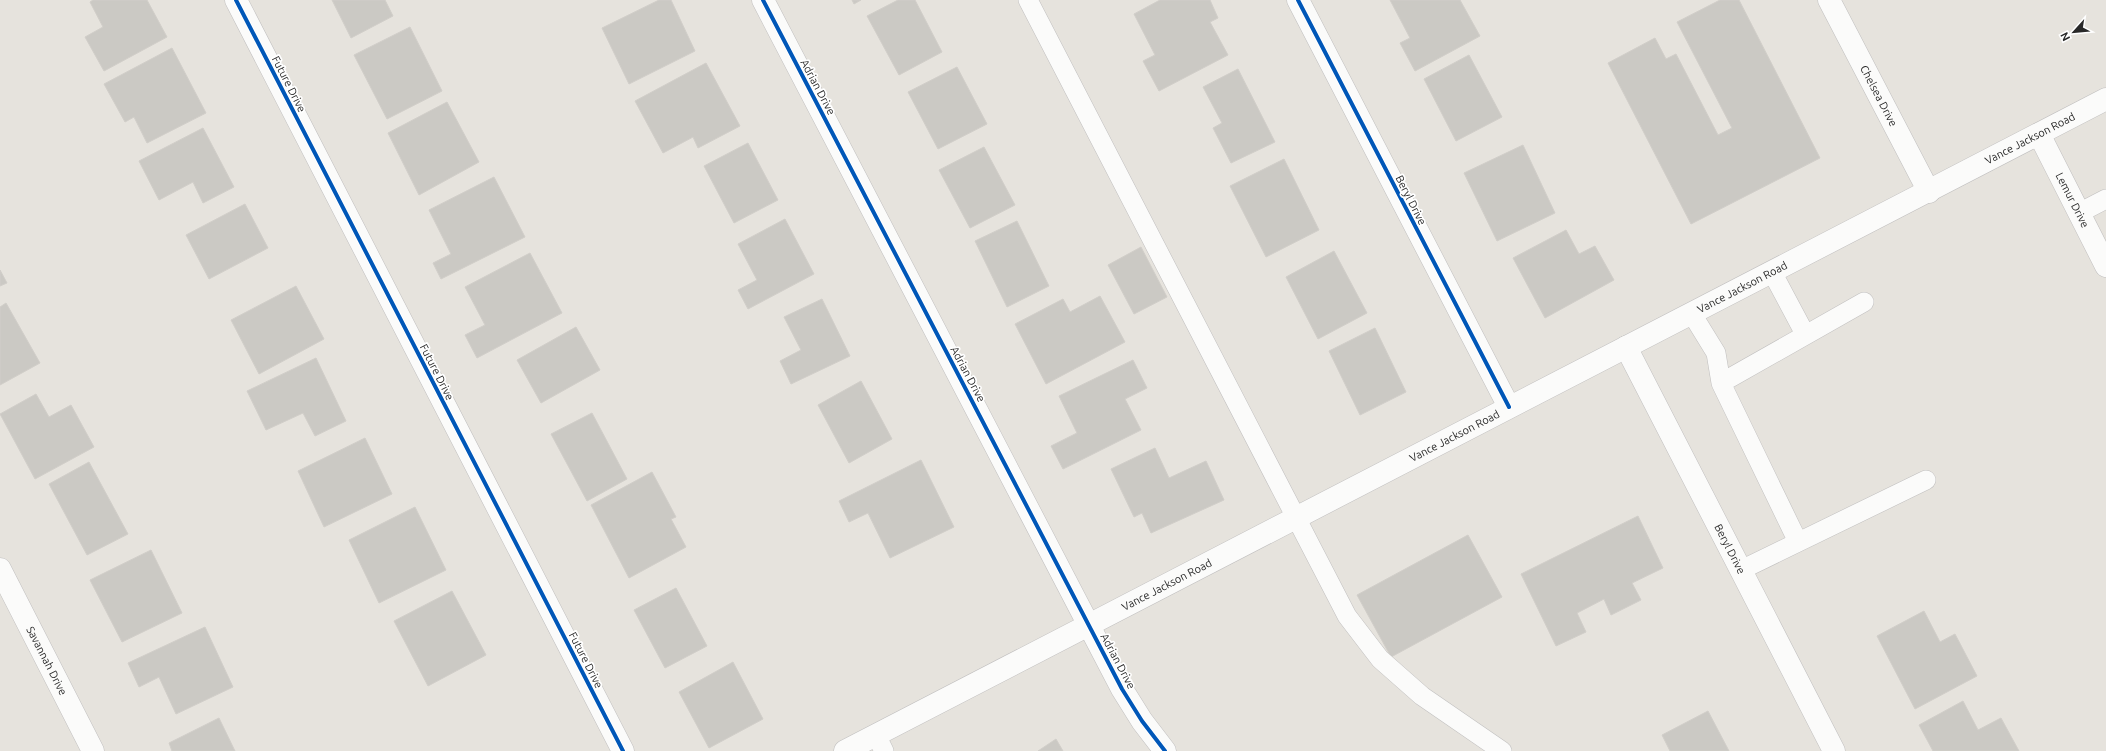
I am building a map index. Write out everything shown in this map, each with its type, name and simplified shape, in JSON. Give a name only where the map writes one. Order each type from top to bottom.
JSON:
[{"type":"street","name":"Future Drive","points":[[236,0],[623,751]]},
{"type":"street","name":"Adrian Drive","points":[[763,0],[1122,689],[1142,721],[1165,751]]},
{"type":"street","name":"Beryl Drive","points":[[1298,0],[1509,408]]},
{"type":"street","name":"Chelsea Drive","points":[[1829,0],[1929,192]]},
{"type":"street","name":"Vance Jackson Road","points":[[845,751],[880,743],[1088,624],[1929,192],[2106,99]]},
{"type":"street","name":"Lemur Drive","points":[[2039,134],[2106,266]]},
{"type":"street","name":"Beryl Drive","points":[[1626,347],[1834,751]]},
{"type":"street","name":"Savannah Drive","points":[[0,570],[93,751]]},
{"type":"lane","points":[[1028,0],[1347,616],[1380,659],[1422,696],[1502,751]]},
{"type":"lane","points":[[2080,213],[2106,199]]},
{"type":"lane","points":[[1772,272],[1805,334]]},
{"type":"lane","points":[[1721,383],[1805,334],[1864,302]]},
{"type":"lane","points":[[1692,314],[1716,354],[1721,383],[1798,542]]},
{"type":"lane","points":[[1741,570],[1926,480]]},
{"type":"building","points":[[93,0],[147,0],[167,37],[104,71],[85,37],[103,27],[90,2]]},
{"type":"building","points":[[332,0],[385,0],[393,16],[351,38]]},
{"type":"building","points":[[659,0],[671,0],[695,51],[629,84],[602,28]]},
{"type":"building","points":[[852,0],[861,0],[854,4]]},
{"type":"building","points":[[898,0],[915,0],[942,52],[899,75],[867,16]]},
{"type":"building","points":[[1160,0],[1210,0],[1218,18],[1210,22],[1228,55],[1159,91],[1143,61],[1155,55],[1134,14]]},
{"type":"building","points":[[1390,0],[1460,0],[1480,36],[1415,71],[1400,43],[1410,38]]},
{"type":"building","points":[[1720,0],[1739,0],[1820,158],[1691,224],[1608,63],[1655,38],[1666,59],[1676,54],[1718,135],[1732,128],[1677,22]]},
{"type":"building","points":[[410,27],[442,91],[387,119],[354,55]]},
{"type":"building","points":[[172,48],[206,113],[147,143],[134,117],[125,122],[104,84]]},
{"type":"building","points":[[1469,55],[1502,117],[1456,141],[1424,79]]},
{"type":"building","points":[[706,63],[740,126],[698,148],[693,137],[663,153],[635,101]]},
{"type":"building","points":[[957,67],[987,124],[938,149],[908,92]]},
{"type":"building","points":[[1238,69],[1275,142],[1231,163],[1213,128],[1222,123],[1203,87]]},
{"type":"building","points":[[447,102],[479,162],[419,195],[388,133]]},
{"type":"building","points":[[203,128],[234,187],[203,203],[193,182],[159,200],[139,161]]},
{"type":"building","points":[[748,143],[778,200],[734,223],[704,166]]},
{"type":"building","points":[[1523,145],[1555,213],[1497,241],[1464,173]]},
{"type":"building","points":[[984,147],[1015,205],[970,228],[939,170]]},
{"type":"building","points":[[1284,159],[1319,230],[1266,257],[1230,186]]},
{"type":"building","points":[[494,177],[525,237],[441,279],[433,263],[451,254],[429,210]]},
{"type":"building","points":[[245,204],[268,248],[209,279],[186,235]]},
{"type":"building","points":[[785,219],[814,274],[748,309],[738,290],[757,280],[738,244]]},
{"type":"building","points":[[1017,221],[1049,286],[1007,307],[975,241]]},
{"type":"building","points":[[1566,230],[1579,254],[1595,246],[1614,280],[1545,318],[1513,258]]},
{"type":"building","points":[[1141,247],[1167,297],[1134,314],[1108,265]]},
{"type":"building","points":[[1334,251],[1367,313],[1318,339],[1286,277]]},
{"type":"building","points":[[530,253],[562,313],[477,358],[465,335],[485,325],[465,287]]},
{"type":"building","points":[[0,270],[7,283],[0,286]]},
{"type":"building","points":[[296,286],[324,339],[259,374],[231,320]]},
{"type":"building","points":[[1100,296],[1125,342],[1046,384],[1015,324],[1063,299],[1070,312]]},
{"type":"building","points":[[822,299],[850,356],[791,384],[780,361],[801,350],[784,317]]},
{"type":"building","points":[[6,303],[40,363],[0,385],[0,307]]},
{"type":"building","points":[[576,327],[600,370],[541,403],[517,360]]},
{"type":"building","points":[[1375,328],[1406,392],[1360,415],[1329,351]]},
{"type":"building","points":[[316,358],[346,421],[315,436],[303,413],[266,430],[247,391]]},
{"type":"building","points":[[1133,360],[1147,388],[1125,399],[1141,430],[1063,469],[1051,446],[1077,433],[1059,396]]},
{"type":"building","points":[[861,381],[892,439],[849,463],[818,405]]},
{"type":"building","points":[[36,394],[49,417],[71,405],[94,447],[35,479],[0,414]]},
{"type":"building","points":[[592,413],[627,479],[587,501],[551,434]]},
{"type":"building","points":[[365,438],[392,494],[324,527],[298,471]]},
{"type":"building","points":[[1155,448],[1169,478],[1206,461],[1224,500],[1151,533],[1142,513],[1134,517],[1111,469]]},
{"type":"building","points":[[921,460],[954,527],[890,558],[868,513],[849,522],[839,501]]},
{"type":"building","points":[[89,462],[128,534],[87,555],[49,484]]},
{"type":"building","points":[[652,472],[676,517],[671,519],[686,547],[629,578],[591,505]]},
{"type":"building","points":[[415,507],[446,570],[379,603],[349,540]]},
{"type":"building","points":[[1638,516],[1663,568],[1632,583],[1641,600],[1611,615],[1604,599],[1577,613],[1586,632],[1556,646],[1521,574]]},
{"type":"building","points":[[1468,535],[1502,597],[1391,657],[1357,595]]},
{"type":"building","points":[[151,550],[182,613],[122,642],[90,580]]},
{"type":"building","points":[[676,588],[707,646],[665,668],[634,610]]},
{"type":"building","points":[[452,591],[486,655],[428,686],[394,621]]},
{"type":"building","points":[[1924,611],[1940,642],[1955,634],[1977,676],[1915,709],[1877,636]]},
{"type":"building","points":[[205,627],[233,687],[176,714],[159,677],[139,687],[128,663]]},
{"type":"building","points":[[733,662],[763,719],[709,748],[679,692]]},
{"type":"building","points":[[1963,701],[1978,730],[2001,718],[2019,751],[1933,751],[1919,725]]},
{"type":"building","points":[[1708,711],[1729,751],[1670,751],[1662,735]]},
{"type":"building","points":[[219,718],[235,751],[172,751],[169,743]]},
{"type":"building","points":[[1056,739],[1063,751],[1038,751]]},
{"type":"cycle path","points":[[236,0],[623,751]]},
{"type":"cycle path","points":[[763,0],[1122,689],[1142,721],[1165,751]]},
{"type":"cycle path","points":[[1298,0],[1509,407]]}]
